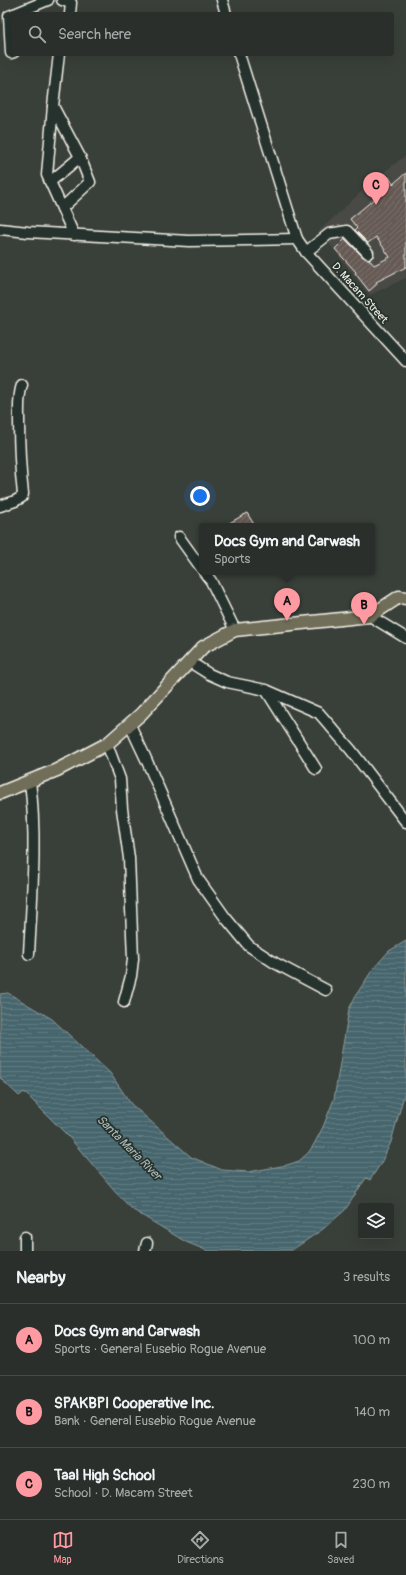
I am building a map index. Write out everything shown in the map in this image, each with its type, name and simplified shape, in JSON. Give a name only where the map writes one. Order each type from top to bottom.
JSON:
[{"type":"main road","points":[[0,793],[57,770],[107,744],[130,725],[203,647],[235,630],[370,616],[399,597],[406,598]]},
{"type":"street","points":[[19,12],[48,0]]},
{"type":"street","points":[[62,0],[71,3],[70,12]]},
{"type":"street","points":[[222,0],[225,12]]},
{"type":"street","points":[[12,15],[9,16],[12,25],[12,52]]},
{"type":"street","points":[[59,56],[52,106],[47,175],[74,235]]},
{"type":"street","name":"D. Macam Street","points":[[240,56],[297,239],[306,252],[406,361]]},
{"type":"street","points":[[52,106],[80,157],[90,182],[62,208]]},
{"type":"street","points":[[50,182],[80,157]]},
{"type":"street","points":[[0,229],[74,235],[189,241],[297,239]]},
{"type":"street","points":[[306,252],[329,234],[346,231],[368,252]]},
{"type":"street","points":[[0,506],[15,501],[22,497],[23,494],[20,474],[20,392],[22,385]]},
{"type":"street","points":[[179,536],[199,565]]},
{"type":"street","points":[[206,575],[211,581],[235,630]]},
{"type":"street","points":[[370,616],[406,638]]},
{"type":"street","points":[[190,662],[209,674],[227,682],[266,690],[319,713],[351,750],[406,822]]},
{"type":"street","points":[[266,690],[316,769]]},
{"type":"street","points":[[130,725],[198,878],[225,917],[249,946],[275,963],[326,990]]},
{"type":"street","points":[[107,744],[120,779],[122,809],[129,858],[133,958],[131,976],[124,1002]]},
{"type":"street","points":[[29,954],[33,885],[33,805],[30,781]]},
{"type":"street","points":[[25,1237],[25,1251]]},
{"type":"shaded area","points":[[406,155],[406,278],[370,295],[319,231],[375,179]]},
{"type":"water","name":"Santa Maria River","points":[[406,941],[406,1088],[391,1142],[381,1163],[370,1180],[366,1178],[345,1210],[323,1229],[292,1250],[208,1251],[186,1242],[133,1210],[68,1136],[24,1092],[19,1096],[0,1078],[0,994],[8,993],[52,1019],[110,1073],[131,1104],[191,1157],[222,1170],[248,1172],[287,1165],[299,1161],[313,1146],[323,1127],[334,1099],[349,1009],[356,995],[373,969],[389,951]]},
{"type":"building","points":[[406,173],[406,267],[376,282],[377,284],[369,291],[355,273],[356,272],[335,249],[345,239],[363,257],[369,259],[374,265],[390,257],[376,237],[368,243],[355,230],[357,228],[350,219],[379,195],[373,186],[389,177],[393,184]]},
{"type":"building","points":[[247,513],[253,523],[229,523]]},
{"type":"place","name":"Taal High School","points":[[376,205]]},
{"type":"place","name":"Docs Gym and Carwash","points":[[287,621]]},
{"type":"place","name":"SPAKBPI Cooperative Inc.","points":[[364,625]]}]
